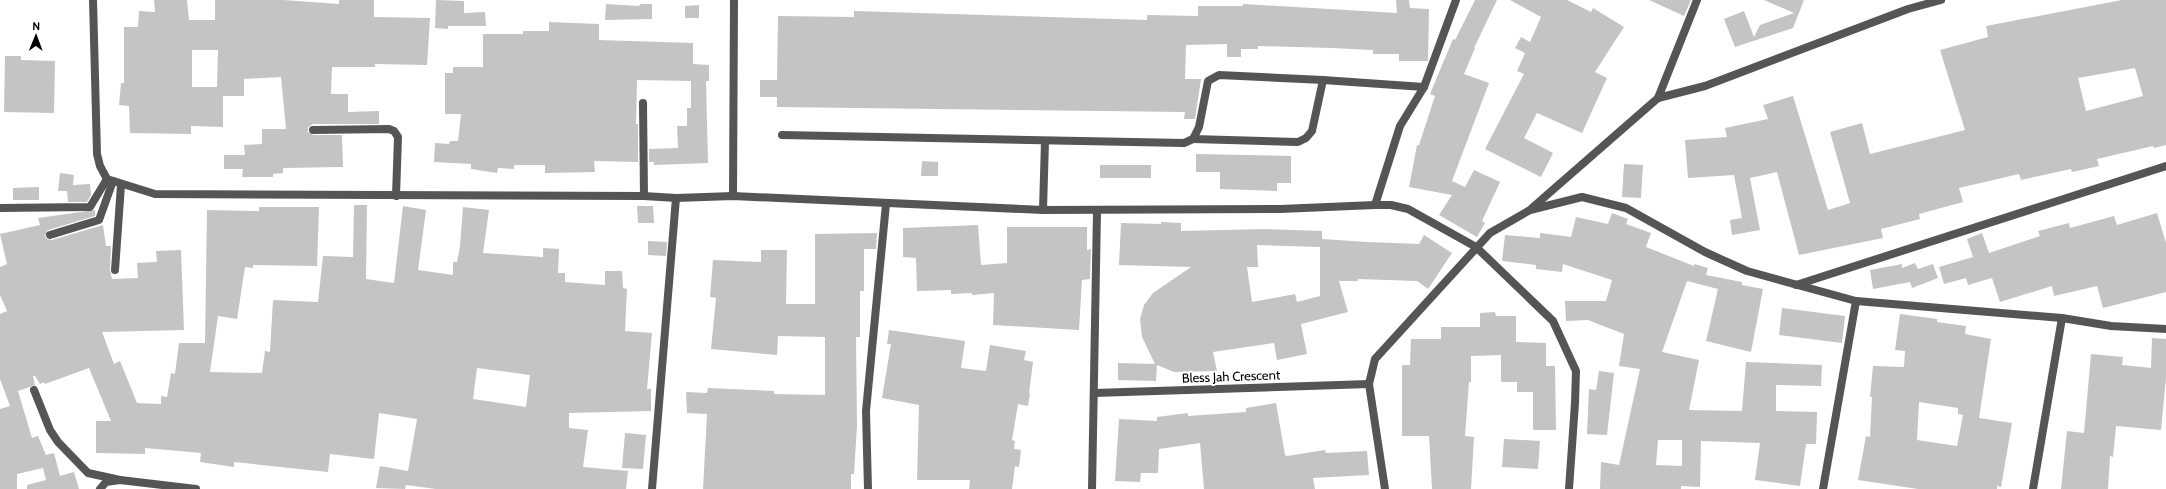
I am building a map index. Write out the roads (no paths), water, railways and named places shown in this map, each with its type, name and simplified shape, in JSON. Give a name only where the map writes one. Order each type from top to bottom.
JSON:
[{"type":"street","points":[[93,0],[98,154],[100,166],[110,180],[121,185],[155,194],[644,196],[676,198],[733,196],[1044,210],[1280,209],[1374,205],[1391,205],[1408,209],[1476,247],[1553,321],[1576,371],[1576,403],[1569,489]]},
{"type":"street","points":[[733,196],[734,0]]},
{"type":"street","points":[[1374,205],[1400,126],[1424,87],[1456,0]]},
{"type":"street","points":[[1658,98],[1697,0]]},
{"type":"street","points":[[1908,9],[1912,0]]},
{"type":"street","points":[[1385,489],[1369,384],[1375,359],[1490,233],[1530,210],[1658,98],[1705,86],[1908,9],[1941,0]]},
{"type":"street","points":[[1193,139],[1199,127],[1208,81],[1219,75],[1424,87]]},
{"type":"street","points":[[782,135],[1184,143],[1193,139],[1298,142],[1306,138],[1312,131],[1323,80]]},
{"type":"street","points":[[643,104],[644,196]]},
{"type":"street","points":[[312,130],[389,129],[394,131],[398,137],[396,196]]},
{"type":"street","points":[[1044,210],[1045,141]]},
{"type":"street","points":[[1795,285],[2166,166]]},
{"type":"street","points":[[0,208],[90,207],[110,180]]},
{"type":"street","points":[[50,236],[99,220],[110,180]]},
{"type":"street","points":[[115,270],[121,185]]},
{"type":"street","points":[[1530,210],[1582,197],[1626,208],[1705,252],[1747,271],[1856,301],[2062,318],[2111,326],[2166,329]]},
{"type":"street","points":[[652,489],[676,198]]},
{"type":"street","points":[[868,489],[866,411],[886,204]]},
{"type":"street","points":[[1092,489],[1097,210]]},
{"type":"street","points":[[1823,489],[1856,301]]},
{"type":"street","points":[[2033,489],[2062,318]]},
{"type":"street","name":"Bless Jah Crescent","points":[[1094,393],[1369,384]]},
{"type":"street","points":[[34,390],[50,430],[58,442],[88,473],[120,480],[196,489]]},
{"type":"street","points":[[100,489],[106,482],[120,480]]}]
